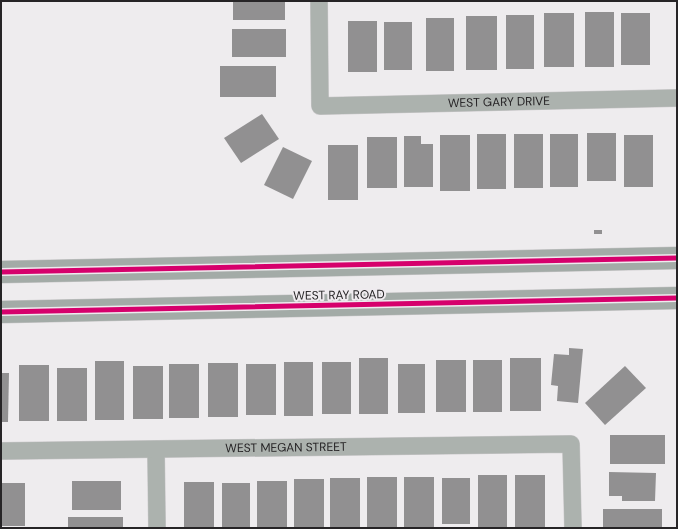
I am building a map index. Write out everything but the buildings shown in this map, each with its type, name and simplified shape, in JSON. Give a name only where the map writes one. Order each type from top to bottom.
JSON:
[{"type":"main road","points":[[1,272],[677,258]]},
{"type":"main road","name":"WEST RAY ROAD","points":[[1,312],[677,298]]},
{"type":"street","name":"WEST GARY DRIVE","points":[[319,1],[320,106],[677,98]]},
{"type":"street","name":"WEST MEGAN STREET","points":[[1,451],[571,444],[573,528]]},
{"type":"street","points":[[156,450],[157,528]]},
{"type":"cycle path","points":[[1,272],[677,258]]},
{"type":"cycle path","points":[[1,312],[677,298]]}]
